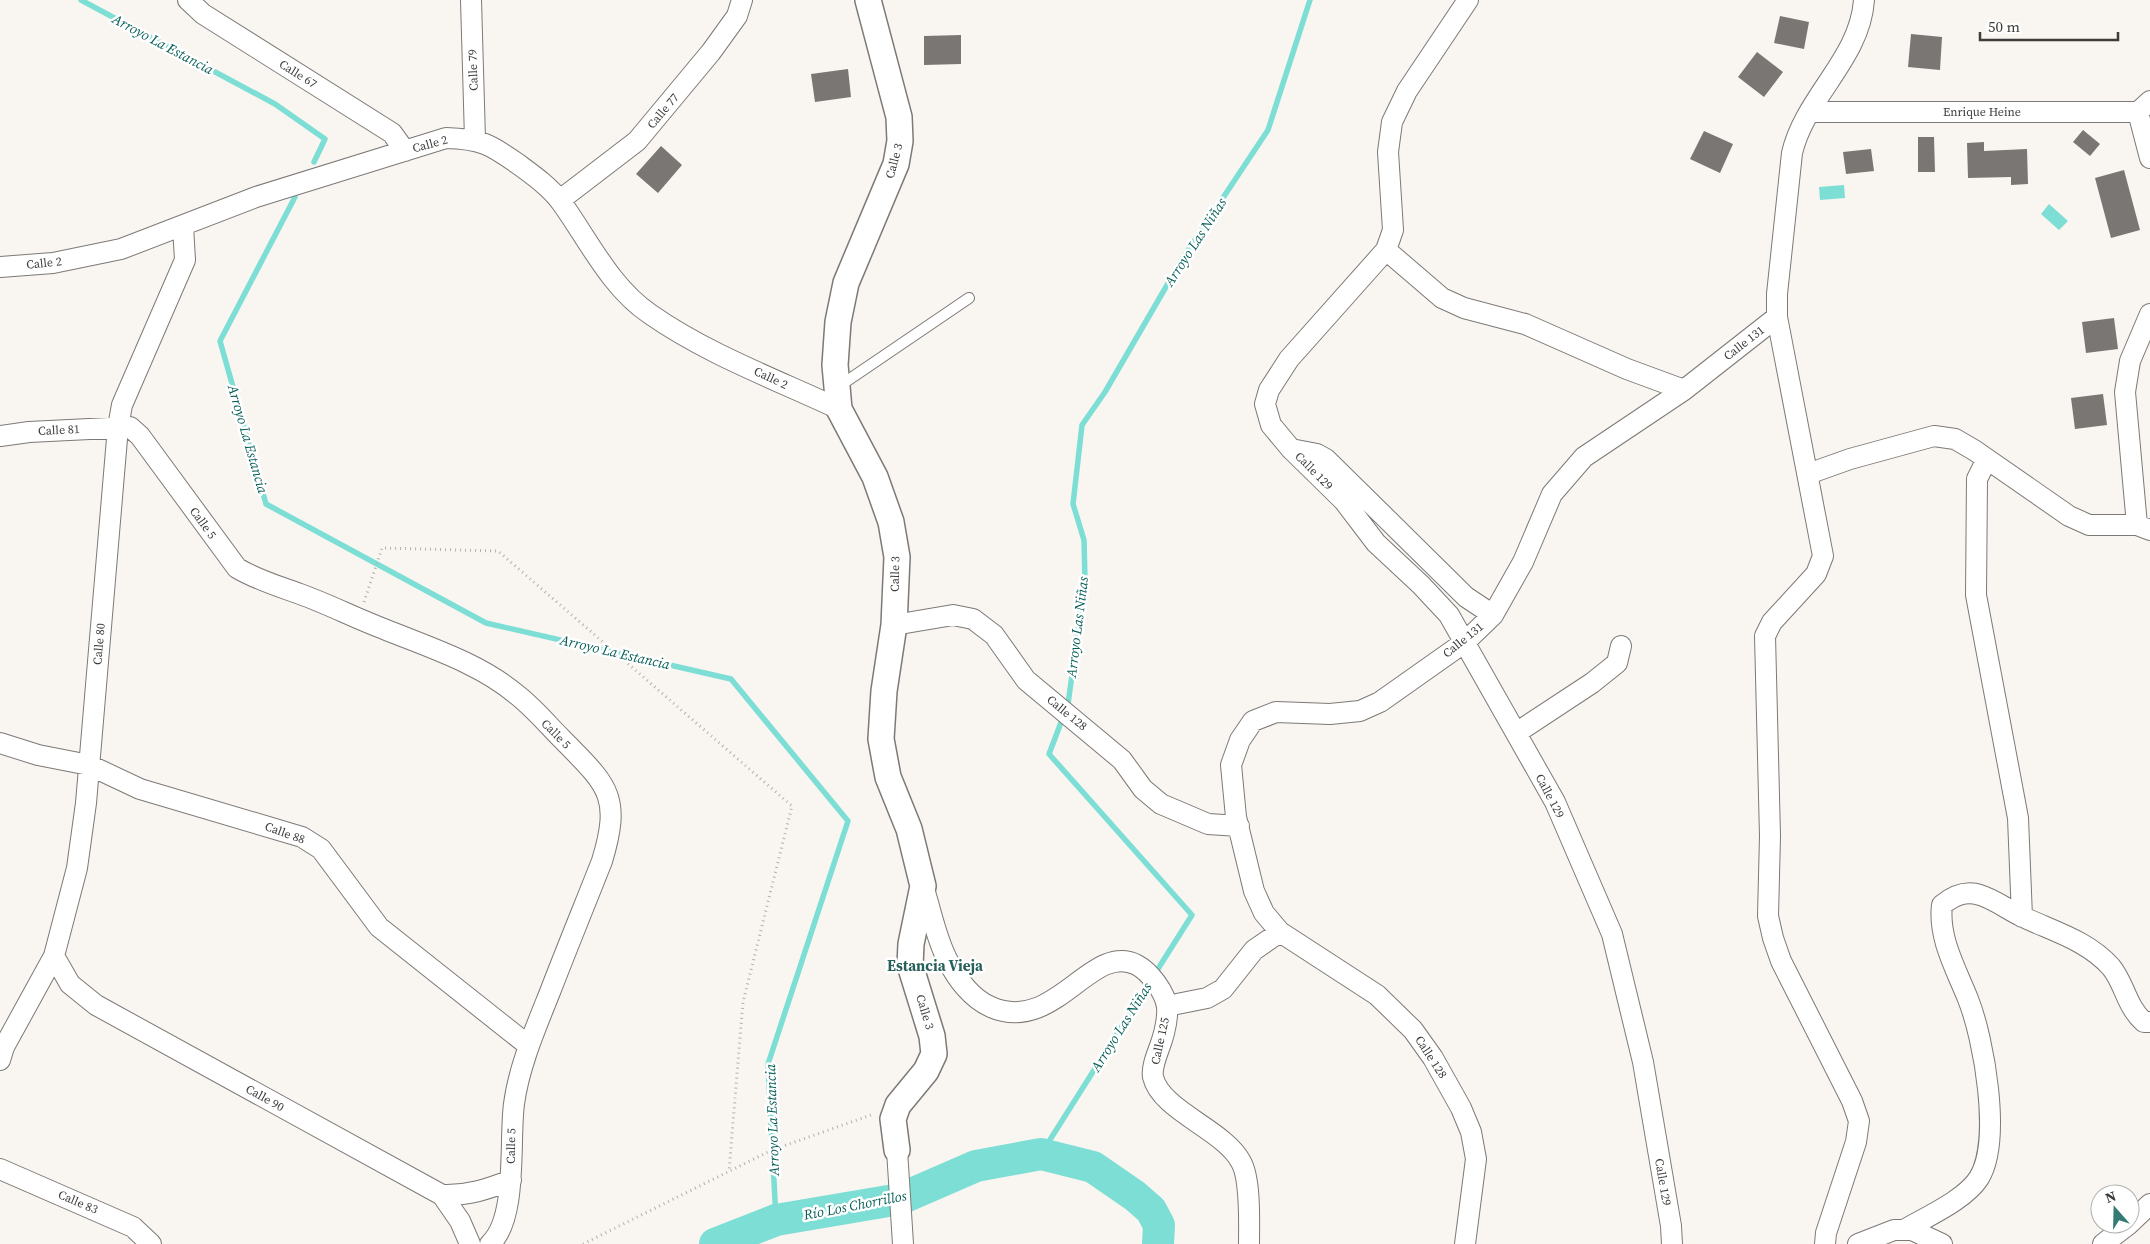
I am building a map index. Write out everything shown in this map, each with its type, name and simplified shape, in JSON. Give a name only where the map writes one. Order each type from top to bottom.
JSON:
[{"type":"street","name":"Calle 67","points":[[188,0],[203,14],[392,133],[405,151]]},
{"type":"street","name":"Calle 79","points":[[471,0],[475,139]]},
{"type":"street","name":"Calle 77","points":[[560,200],[637,141],[712,52],[737,16],[742,0]]},
{"type":"street","name":"Calle 3","points":[[868,0],[899,117],[900,141],[896,164],[846,283],[838,322],[835,365],[838,398],[875,477],[891,522],[897,557],[894,625],[884,691],[881,739],[888,777],[909,829],[923,886],[911,944],[910,965],[932,1036],[934,1054],[926,1071],[898,1105],[893,1119],[896,1150]]},
{"type":"street","points":[[1468,0],[1407,90],[1392,122],[1388,152],[1394,230],[1386,250],[1442,298],[1464,308],[1525,324],[1627,370],[1684,390]]},
{"type":"street","points":[[1825,1244],[1826,1233],[1856,1142],[1859,1121],[1852,1101],[1781,961],[1768,916],[1770,836],[1764,636],[1772,622],[1816,574],[1823,556],[1777,317],[1776,294],[1792,152],[1796,133],[1852,45],[1860,27],[1864,0]]},
{"type":"street","points":[[2144,107],[2150,158]]},
{"type":"street","name":"Enrique Heine","points":[[1810,112],[2144,107]]},
{"type":"street","name":"Calle 2","points":[[0,267],[53,263],[121,249],[256,197],[446,138],[475,139],[495,147],[538,179],[560,200],[623,290],[648,313],[693,341],[838,398]]},
{"type":"street","name":"Calle 80","points":[[0,1060],[4,1047],[54,956],[77,868],[89,765],[118,427],[122,405],[185,260],[183,226]]},
{"type":"street","name":"Calle 129","points":[[1386,250],[1289,359],[1269,390],[1265,404],[1271,425],[1291,449],[1344,501],[1376,543],[1421,585],[1449,615],[1555,802],[1612,934],[1643,1062],[1671,1226],[1672,1244]]},
{"type":"street","points":[[1808,474],[1850,459],[1934,436],[1955,439],[2069,516],[2089,526],[2143,528],[2125,392],[2130,361],[2150,314]]},
{"type":"street","name":"Calle 131","points":[[1280,932],[1264,913],[1254,891],[1239,826],[1231,765],[1240,740],[1253,721],[1276,712],[1330,714],[1360,711],[1380,702],[1465,642],[1493,615],[1523,562],[1552,494],[1584,457],[1684,390],[1777,317]]},
{"type":"street","name":"Calle 81","points":[[0,436],[29,432],[118,427]]},
{"type":"street","name":"Calle 5","points":[[118,427],[130,427],[140,436],[237,568],[252,577],[301,594],[461,661],[516,693],[594,772],[605,788],[612,810],[611,832],[602,861],[529,1046],[514,1101],[510,1131],[511,1180],[504,1220],[495,1239],[490,1244]]},
{"type":"street","points":[[1291,449],[1318,454],[1326,458],[1466,597],[1493,615]]},
{"type":"street","points":[[1987,459],[1977,479],[1976,595],[2018,818],[2022,917]]},
{"type":"street","name":"Calle 128","points":[[894,625],[953,615],[973,619],[994,635],[1026,680],[1122,760],[1143,789],[1161,804],[1208,824],[1239,826]]},
{"type":"street","points":[[1516,732],[1617,664],[1621,646]]},
{"type":"street","name":"Calle 88","points":[[0,743],[38,755],[89,765],[140,789],[302,836],[321,849],[379,927],[529,1046]]},
{"type":"street","name":"Calle 125","points":[[923,886],[947,960],[960,981],[982,1003],[1004,1013],[1026,1012],[1044,1006],[1096,968],[1118,961],[1136,964],[1152,976],[1167,1006],[1163,1038],[1152,1075],[1159,1091],[1230,1146],[1241,1161],[1245,1171],[1249,1215],[1249,1244]]},
{"type":"street","points":[[1904,1230],[1966,1192],[1979,1178],[1988,1156],[1991,1127],[1982,1050],[1973,1012],[1940,923],[1942,905],[1951,897],[1961,893],[1979,894],[2022,917],[2072,938],[2095,953],[2112,968],[2133,1013],[2144,1022],[2150,1022]]},
{"type":"street","points":[[1167,1006],[1207,998],[1223,989],[1254,950],[1280,932]]},
{"type":"street","name":"Calle 128","points":[[1280,932],[1377,995],[1412,1030],[1433,1058],[1462,1108],[1471,1132],[1476,1159],[1465,1244]]},
{"type":"street","name":"Calle 90","points":[[54,956],[70,984],[96,1004],[442,1195],[460,1221],[470,1244]]},
{"type":"street","points":[[896,1150],[903,1244]]},
{"type":"street","name":"Calle 83","points":[[0,1169],[133,1227],[151,1244]]},
{"type":"street","points":[[442,1195],[462,1196],[511,1180]]},
{"type":"street","points":[[2140,1213],[2150,1204]]},
{"type":"street","points":[[1858,1244],[1894,1230],[1912,1230],[1942,1244]]},
{"type":"street","points":[[2103,1244],[2115,1234]]},
{"type":"lane","points":[[838,398],[969,298]]},
{"type":"path","points":[[358,619],[382,548],[498,551],[792,806],[743,1002],[730,1171]]},
{"type":"path","points":[[584,1244],[772,1150],[898,1105]]},
{"type":"water","points":[[1844,185],[1845,198],[1820,200],[1819,187]]},
{"type":"water","points":[[2049,204],[2068,221],[2059,230],[2041,214]]},
{"type":"building","points":[[1780,16],[1809,22],[1804,49],[1774,43]]},
{"type":"building","points":[[1911,34],[1942,37],[1940,70],[1908,67]]},
{"type":"building","points":[[961,35],[961,64],[924,65],[924,36]]},
{"type":"building","points":[[1757,52],[1783,72],[1764,97],[1738,77]]},
{"type":"building","points":[[848,69],[851,97],[815,102],[811,74]]},
{"type":"building","points":[[2083,130],[2100,144],[2090,156],[2073,142]]},
{"type":"building","points":[[1704,131],[1733,144],[1720,173],[1690,159]]},
{"type":"building","points":[[1918,137],[1934,137],[1935,172],[1918,172]]},
{"type":"building","points":[[1984,142],[1984,151],[2027,149],[2028,184],[2011,185],[2011,177],[1968,178],[1967,143]]},
{"type":"building","points":[[661,146],[682,165],[658,193],[636,174]]},
{"type":"building","points":[[1871,149],[1874,171],[1846,174],[1843,152]]},
{"type":"building","points":[[2124,170],[2140,230],[2111,238],[2095,178]]},
{"type":"building","points":[[2114,318],[2118,349],[2086,353],[2082,322]]},
{"type":"building","points":[[2103,394],[2107,425],[2075,429],[2071,398]]},
{"type":"waterway","name":"Arroyo La Estancia","points":[[81,0],[275,104],[325,139],[314,162]]},
{"type":"waterway","name":"Arroyo Las Niñas","points":[[1041,1154],[1192,915],[1049,754],[1068,704],[1085,580],[1084,540],[1073,504],[1082,425],[1105,392],[1181,261],[1268,130],[1310,0]]},
{"type":"waterway","name":"Arroyo La Estancia","points":[[295,197],[220,341],[266,504],[486,623],[731,679],[848,821],[768,1064],[776,1220]]},
{"type":"waterway","name":"Río Los Chorrillos","points":[[715,1244],[776,1220],[900,1199],[976,1166],[1041,1154],[1093,1167],[1135,1196],[1151,1210],[1159,1225],[1158,1244]]},
{"type":"district","name":"Estancia Vieja","points":[[935,966]]}]
